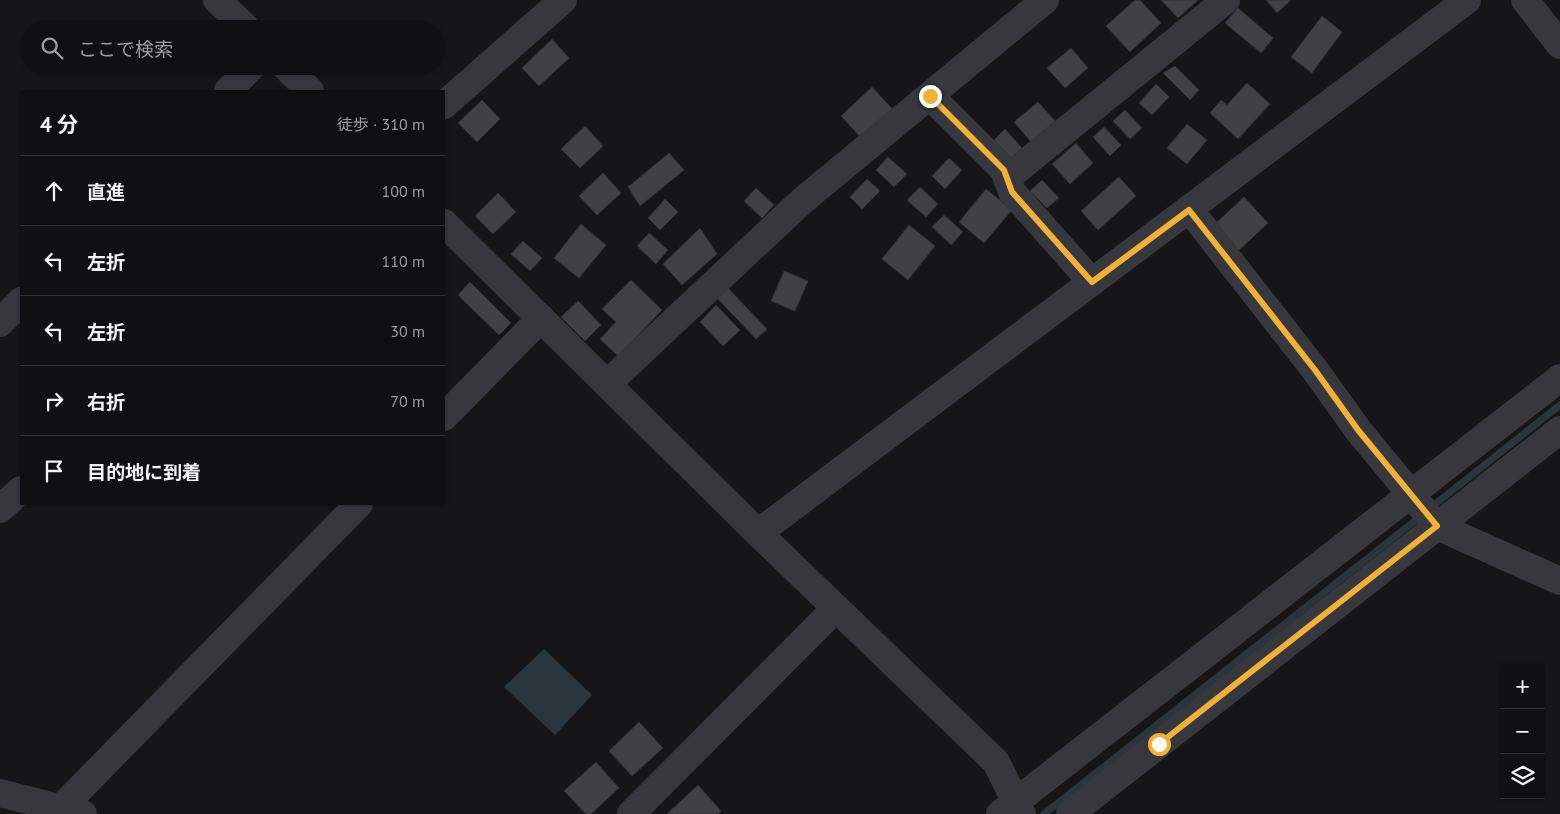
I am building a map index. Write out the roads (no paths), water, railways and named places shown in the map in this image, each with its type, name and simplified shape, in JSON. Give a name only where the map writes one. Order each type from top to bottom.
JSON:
[{"type":"street","points":[[217,0],[238,20]]},
{"type":"street","points":[[445,104],[563,0]]},
{"type":"street","points":[[608,383],[802,201],[1045,0]]},
{"type":"street","points":[[1007,178],[1226,0]]},
{"type":"street","points":[[758,533],[1468,0]]},
{"type":"street","points":[[1525,0],[1560,45]]},
{"type":"street","points":[[229,90],[243,75]]},
{"type":"street","points":[[294,75],[309,90]]},
{"type":"street","points":[[930,96],[1004,170],[1012,192],[1092,282]]},
{"type":"street","points":[[1189,210],[1315,370],[1358,430],[1437,526],[1560,581]]},
{"type":"street","points":[[445,224],[758,533],[996,762],[1013,810],[1560,378]]},
{"type":"street","points":[[0,323],[20,303]]},
{"type":"street","points":[[445,416],[541,318]]},
{"type":"street","points":[[1070,814],[1560,430]]},
{"type":"street","points":[[0,509],[20,491]]},
{"type":"street","points":[[0,793],[72,811],[358,505]]},
{"type":"street","points":[[631,814],[836,608]]},
{"type":"waterway","points":[[1429,509],[1560,405]]},
{"type":"waterway","points":[[1044,814],[1421,516]]}]
